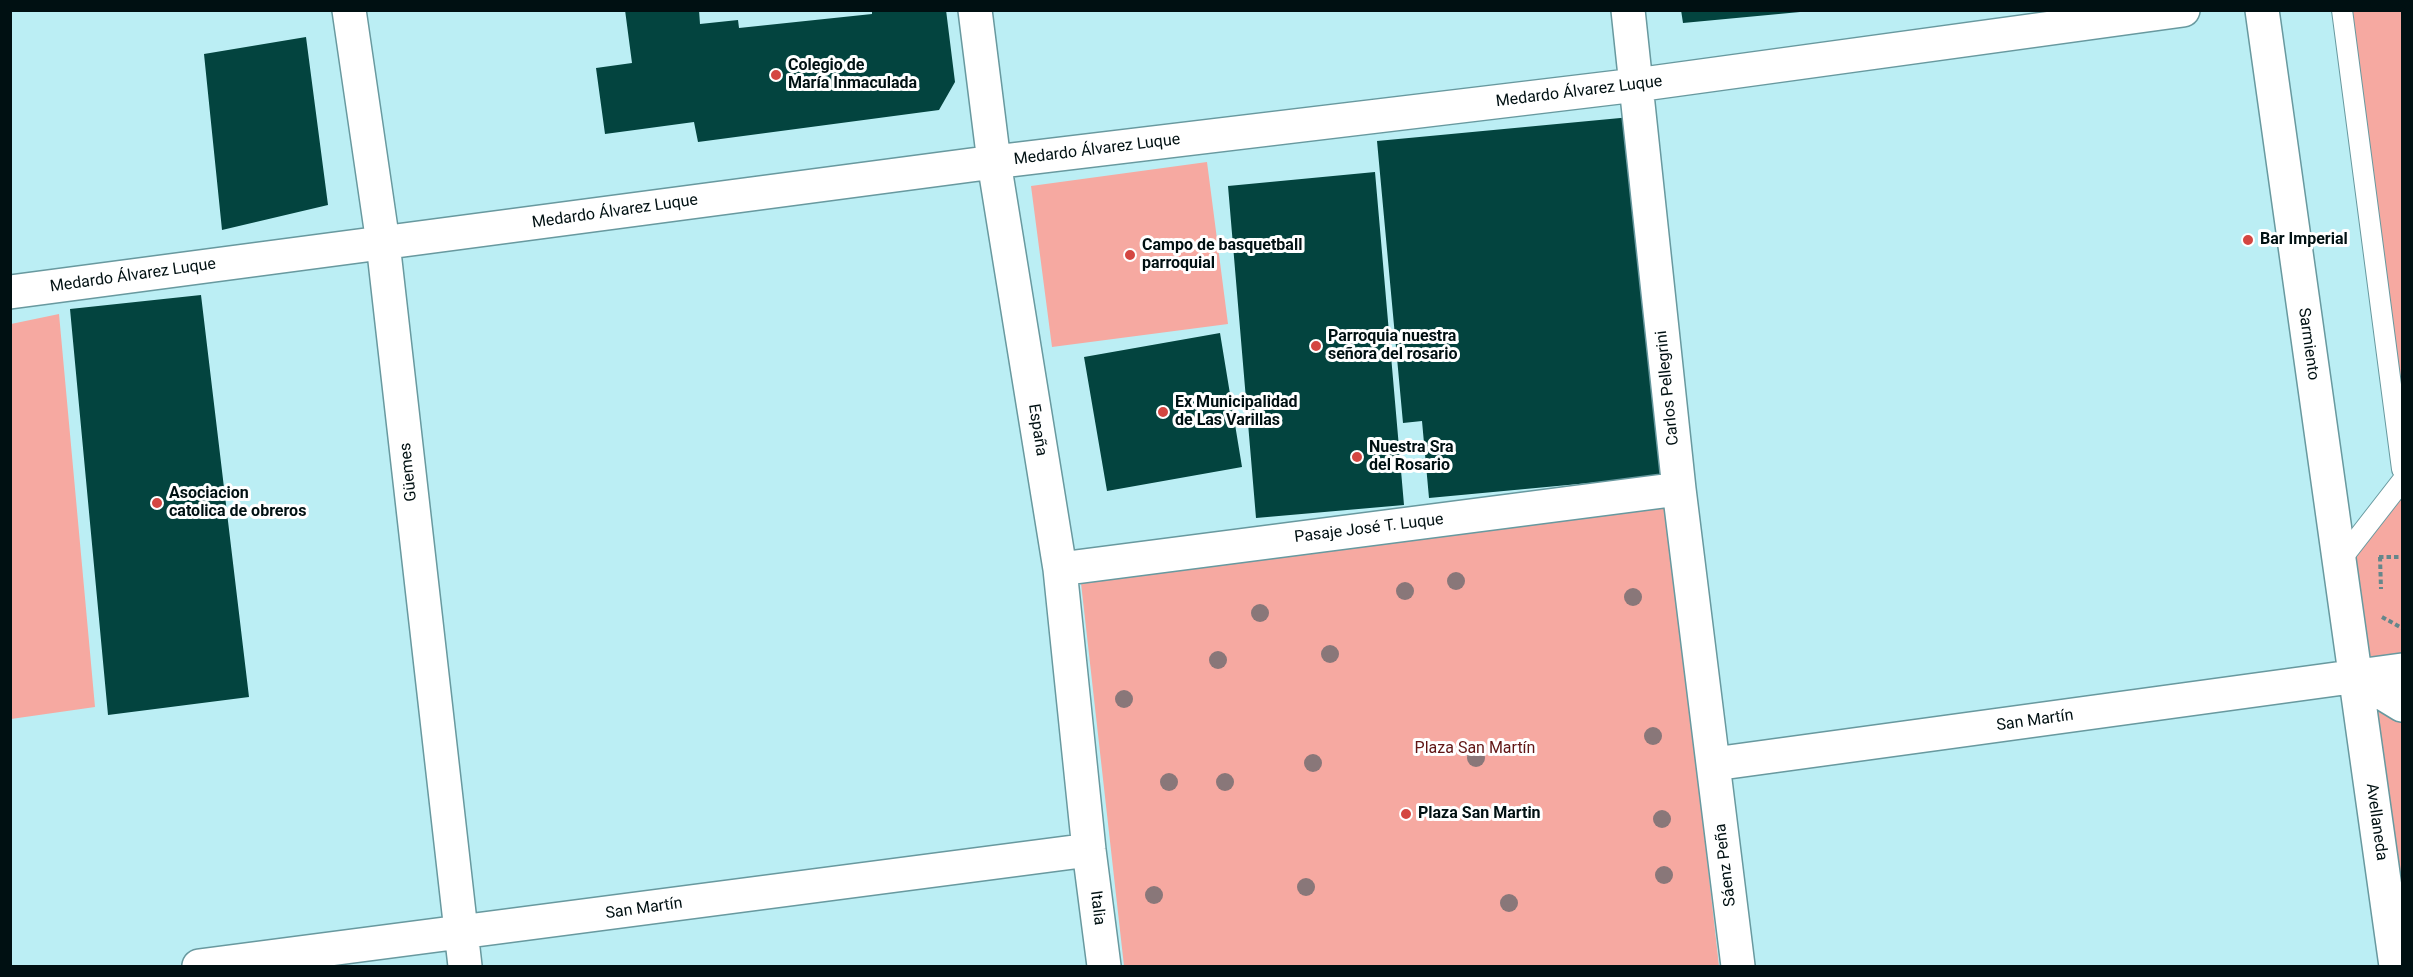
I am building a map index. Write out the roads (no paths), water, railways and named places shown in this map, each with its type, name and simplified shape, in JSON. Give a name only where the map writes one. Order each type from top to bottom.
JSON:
[{"type":"street","name":"Güemes","points":[[349,10],[383,243],[465,966]]},
{"type":"street","name":"España","points":[[975,10],[993,162],[1060,569],[1089,850]]},
{"type":"street","name":"Carlos Pellegrini","points":[[1628,10],[1679,489],[1714,764]]},
{"type":"street","name":"Medardo Álvarez Luque","points":[[10,292],[993,162],[1636,85],[2183,10]]},
{"type":"street","name":"Sarmiento","points":[[2262,10],[2356,677]]},
{"type":"street","name":"Pasaje José T. Luque","points":[[1060,569],[1679,489]]},
{"type":"street","name":"San Martín","points":[[1714,764],[2403,670]]},
{"type":"street","points":[[2356,677],[2403,705]]},
{"type":"street","name":"Avellaneda","points":[[2356,677],[2396,966]]},
{"type":"street","name":"Sáenz Peña","points":[[1714,764],[1738,966]]},
{"type":"street","name":"San Martín","points":[[199,966],[461,934],[1089,850]]},
{"type":"street","name":"Italia","points":[[1089,850],[1104,966]]},
{"type":"lane","points":[[2342,10],[2403,469]]},
{"type":"lane","points":[[2339,562],[2403,481]]},
{"type":"place","name":"Colegio de María Inmaculada","points":[[776,75]]},
{"type":"place","name":"Bar Imperial","points":[[2248,240]]},
{"type":"place","name":"Campo de basquetball parroquial","points":[[1130,255]]},
{"type":"place","name":"Parroquia nuestra señora del rosario","points":[[1316,346]]},
{"type":"place","name":"Ex Municipalidad de Las Varillas","points":[[1163,412]]},
{"type":"place","name":"Nuestra Sra del Rosario","points":[[1357,457]]},
{"type":"place","name":"Asociacion catolica de obreros","points":[[157,503]]},
{"type":"place","name":"Plaza San Martin","points":[[1406,814]]},
{"type":"park label","name":"Plaza San Martín","points":[[1475,749]]}]
